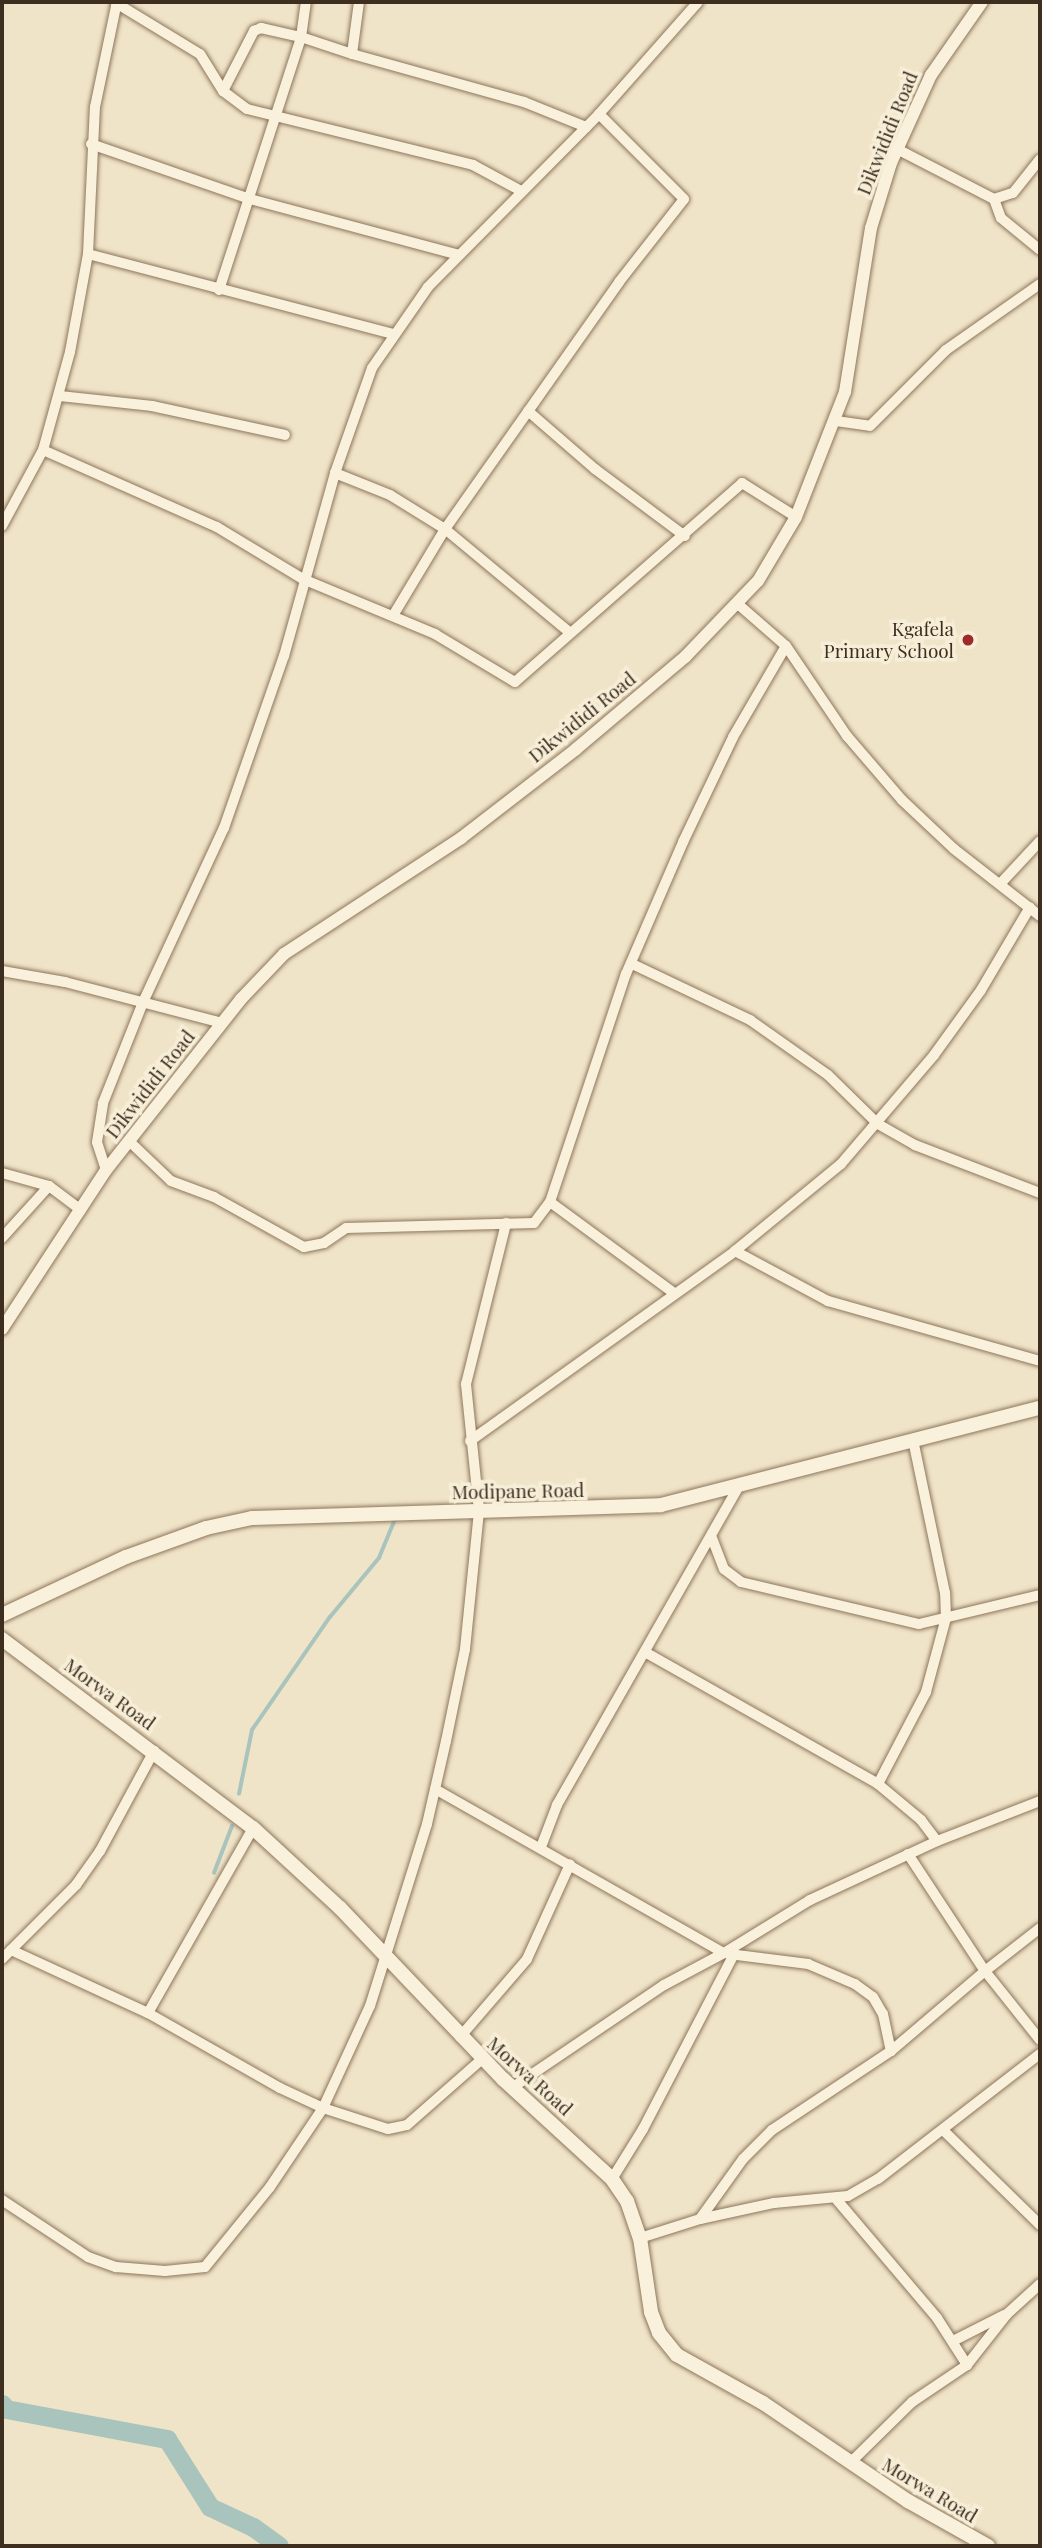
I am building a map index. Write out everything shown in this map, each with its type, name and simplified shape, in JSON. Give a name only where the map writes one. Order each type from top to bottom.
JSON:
[{"type":"main road","name":"Modipane Road","points":[[2,1615],[126,1557],[218,1525],[287,1514],[640,1508],[737,1489],[914,1444],[1040,1408]]},
{"type":"main road","name":"Morwa Road","points":[[2,1639],[253,1828],[385,1956],[482,2059],[612,2179],[627,2201],[640,2238],[648,2300],[666,2344],[850,2463],[988,2546]]},
{"type":"street","points":[[219,290],[250,199],[273,116],[301,37],[306,2]]},
{"type":"street","points":[[352,54],[359,2]]},
{"type":"street","points":[[106,1170],[97,1128],[144,1000],[224,828],[284,656],[303,579],[357,405],[392,334],[459,255],[586,127],[698,2]]},
{"type":"street","name":"Dikwididi Road","points":[[2,1329],[106,1170],[222,1023],[284,954],[461,838],[596,732],[739,606],[773,559],[796,517],[835,421],[853,360],[871,228],[897,149],[931,75],[982,2]]},
{"type":"street","points":[[2,526],[43,450],[60,396],[88,254],[91,144],[100,68],[116,3],[200,54],[223,91],[247,109],[473,165],[521,191]]},
{"type":"street","points":[[223,91],[254,31],[261,28],[301,37],[524,102],[586,127]]},
{"type":"street","points":[[394,614],[445,529],[684,199],[598,114]]},
{"type":"street","points":[[91,144],[250,199],[459,255]]},
{"type":"street","points":[[897,149],[994,199],[1001,218],[1040,250]]},
{"type":"street","points":[[994,199],[1013,193],[1040,159]]},
{"type":"street","points":[[88,254],[392,334]]},
{"type":"street","points":[[835,421],[870,426],[946,351],[1040,284]]},
{"type":"street","points":[[60,396],[152,406],[285,435]]},
{"type":"street","points":[[528,411],[585,462],[685,536]]},
{"type":"street","points":[[43,450],[217,527],[303,579],[394,614],[515,682],[568,631],[685,536],[742,483],[796,517]]},
{"type":"street","points":[[335,473],[390,495],[445,529],[568,631]]},
{"type":"street","points":[[739,606],[786,646],[846,736],[902,800],[963,856],[1040,916]]},
{"type":"street","points":[[129,1141],[171,1181],[214,1197],[304,1247],[324,1243],[346,1228],[534,1223],[550,1202],[632,964],[733,737],[786,646]]},
{"type":"street","points":[[1001,883],[1040,841]]},
{"type":"street","points":[[470,1441],[735,1251],[804,1198],[878,1124],[981,990],[1030,907]]},
{"type":"street","points":[[632,964],[750,1020],[781,1040],[828,1075],[878,1124],[956,1163],[1040,1193]]},
{"type":"street","points":[[2,971],[144,1000],[222,1023]]},
{"type":"street","points":[[2,1173],[49,1186],[81,1209]]},
{"type":"street","points":[[2,1238],[49,1186]]},
{"type":"street","points":[[550,1202],[674,1293]]},
{"type":"street","points":[[2,2200],[88,2257],[116,2267],[164,2271],[205,2267],[271,2187],[323,2108],[370,2006],[435,1789],[465,1649],[479,1510],[470,1441],[468,1367],[506,1223]]},
{"type":"street","points":[[735,1251],[828,1301],[1040,1361]]},
{"type":"street","points":[[878,1784],[926,1692],[946,1618],[945,1593],[914,1444]]},
{"type":"street","points":[[541,1847],[557,1805],[712,1538],[737,1489]]},
{"type":"street","points":[[712,1538],[724,1569],[741,1582],[919,1624],[1040,1595]]},
{"type":"street","points":[[645,1652],[878,1784],[921,1820],[937,1840]]},
{"type":"street","points":[[2,1959],[76,1885],[100,1851],[154,1751]]},
{"type":"street","points":[[435,1789],[729,1954],[808,1964],[855,1984],[873,1997],[883,2014],[891,2051]]},
{"type":"street","points":[[512,2088],[664,1985],[729,1954],[810,1899],[937,1840],[1040,1801]]},
{"type":"street","points":[[148,2013],[253,1828]]},
{"type":"street","points":[[908,1854],[985,1970],[1040,2040]]},
{"type":"street","points":[[460,2037],[527,1959],[570,1864]]},
{"type":"street","points":[[700,2219],[743,2159],[772,2130],[891,2051],[985,1970],[1040,1928]]},
{"type":"street","points":[[11,1950],[148,2013],[323,2108],[399,2129],[453,2088],[482,2059]]},
{"type":"street","points":[[612,2179],[729,1954]]},
{"type":"street","points":[[640,2238],[700,2219],[774,2203],[837,2200],[878,2179],[1040,2054]]},
{"type":"street","points":[[943,2130],[1040,2225]]},
{"type":"street","points":[[837,2200],[953,2341],[967,2365]]},
{"type":"street","points":[[850,2463],[912,2402],[967,2365],[1007,2314],[1040,2284]]},
{"type":"street","points":[[953,2341],[1007,2314]]},
{"type":"waterway","points":[[239,1794],[252,1730],[330,1617],[379,1558],[396,1517]]},
{"type":"waterway","points":[[214,1873],[232,1826]]},
{"type":"waterway","points":[[2,2404],[6,2409],[167,2439],[210,2507],[253,2527],[279,2546]]},
{"type":"place","name":"Kgafela Primary School","points":[[968,640]]}]
